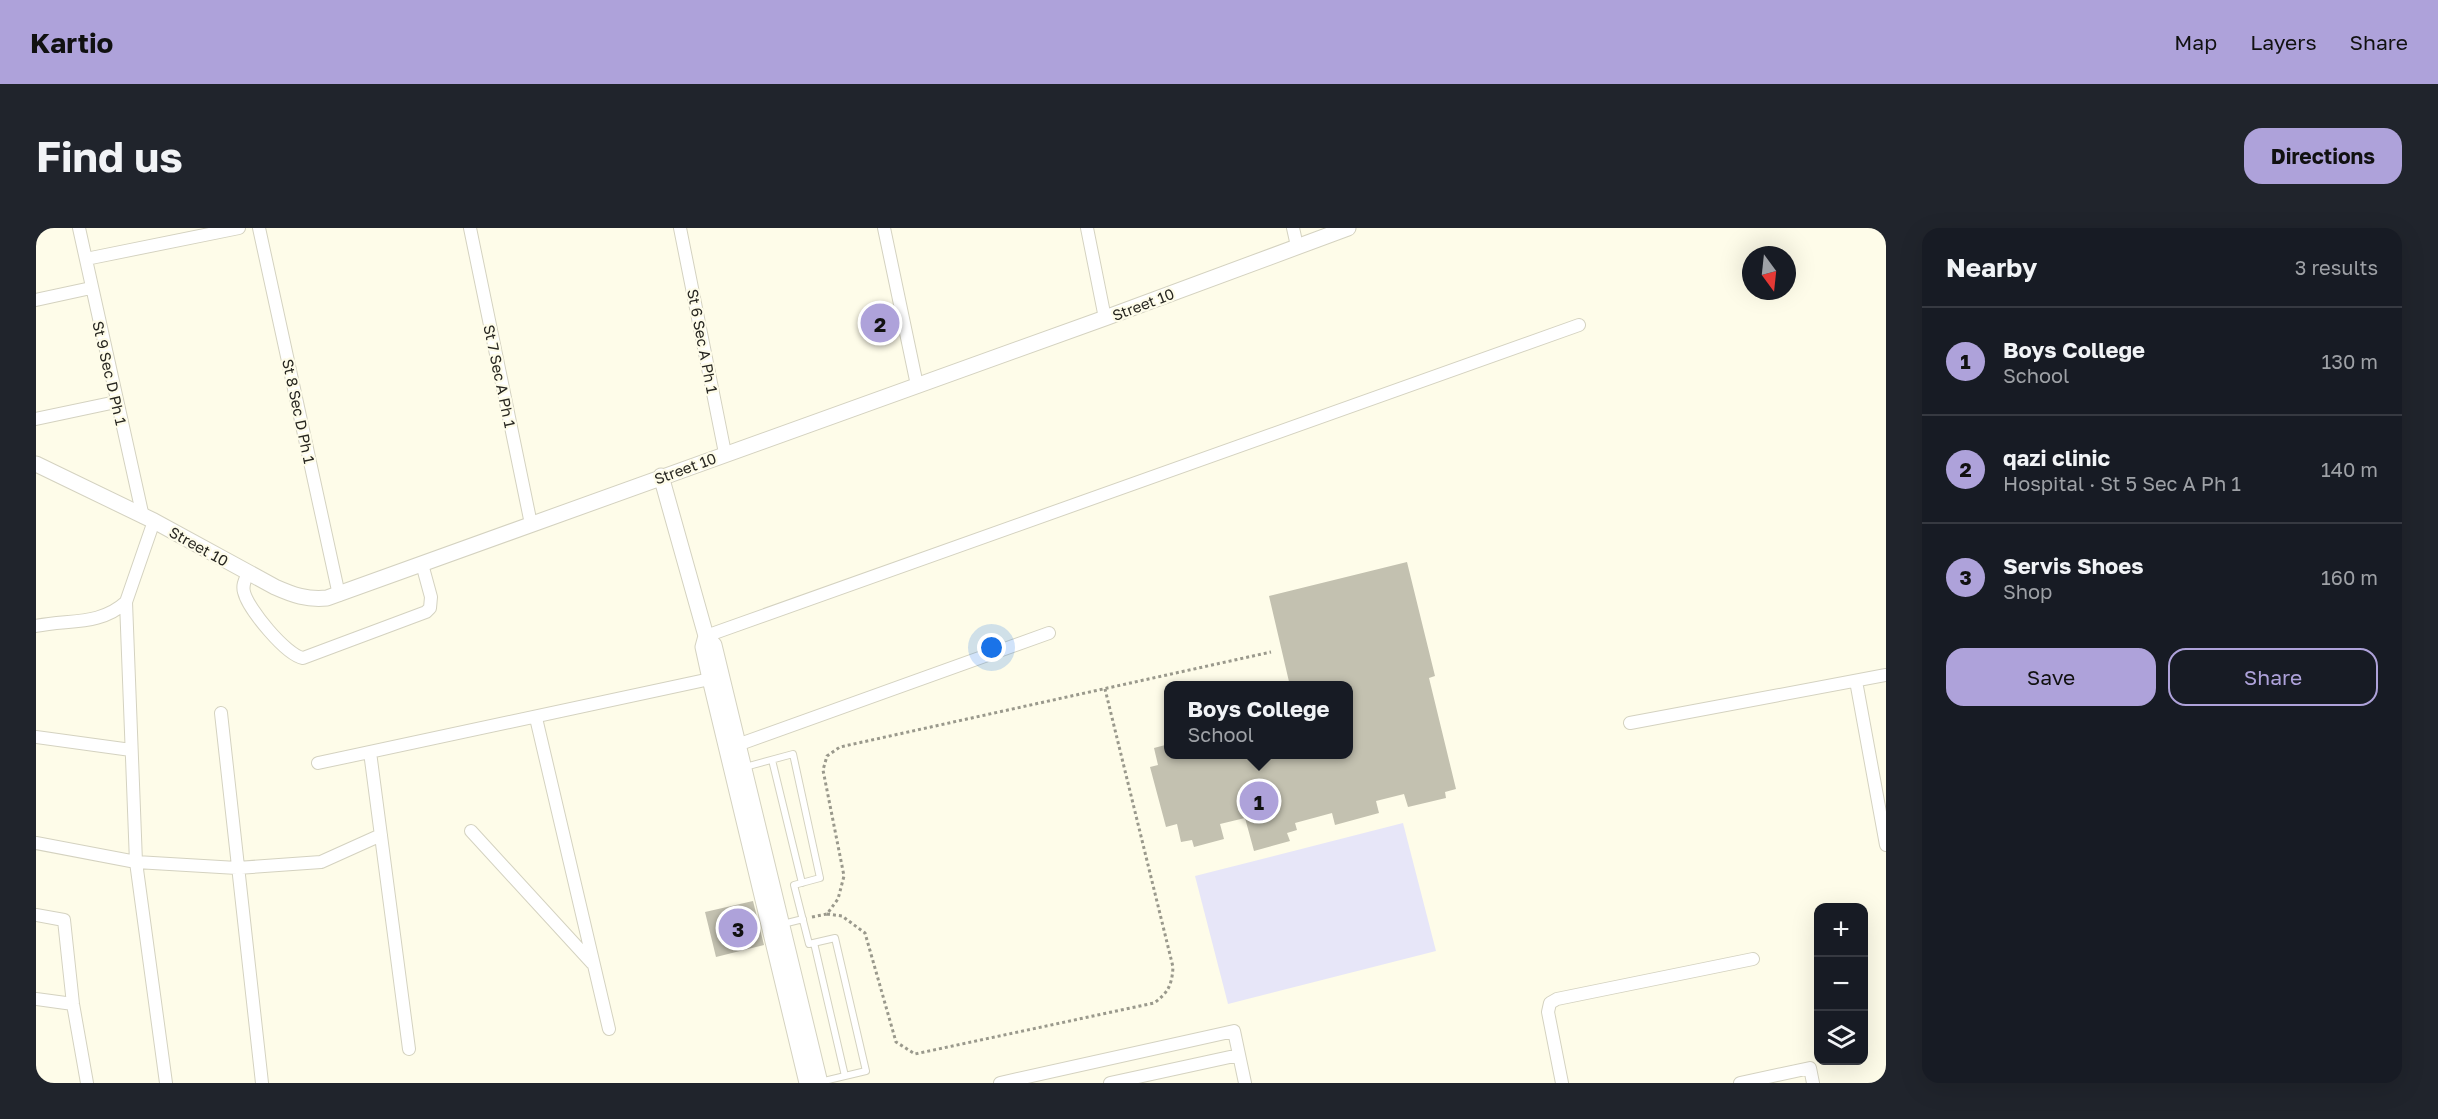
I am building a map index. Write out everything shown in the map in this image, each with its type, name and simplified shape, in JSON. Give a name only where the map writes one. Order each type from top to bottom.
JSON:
[{"type":"street","name":"St 9 Sec D Ph 1","points":[[80,228],[116,402],[149,519]]},
{"type":"street","points":[[86,259],[239,228]]},
{"type":"street","name":"St 8 Sec D Ph 1","points":[[259,228],[339,595]]},
{"type":"street","name":"St 7 Sec A Ph 1","points":[[470,228],[531,524]]},
{"type":"street","name":"St 6 Sec A Ph 1","points":[[680,228],[725,453]]},
{"type":"street","points":[[885,228],[917,385]]},
{"type":"street","points":[[1087,228],[1106,318]]},
{"type":"street","points":[[1293,228],[1297,246]]},
{"type":"street","name":"Street 10","points":[[36,464],[149,519],[248,573],[294,595],[312,599],[339,595],[661,476],[1106,318],[1348,228]]},
{"type":"street","points":[[36,300],[91,288]]},
{"type":"street","points":[[706,636],[1580,325]]},
{"type":"street","points":[[36,419],[116,402]]},
{"type":"street","points":[[661,476],[706,636],[714,645],[740,744],[739,769]]},
{"type":"street","points":[[149,519],[126,602],[136,862],[166,1083]]},
{"type":"street","points":[[248,573],[243,589],[249,604],[290,653],[303,658],[426,612],[430,608],[431,597],[422,564]]},
{"type":"street","points":[[37,625],[103,618],[126,602]]},
{"type":"street","points":[[740,744],[1049,633]]},
{"type":"street","points":[[706,636],[703,647],[710,679],[739,769],[776,925],[820,1083]]},
{"type":"street","points":[[1630,723],[1886,675]]},
{"type":"street","points":[[318,763],[710,679]]},
{"type":"street","points":[[1856,681],[1886,845]]},
{"type":"street","points":[[220,714],[262,1083]]},
{"type":"street","points":[[536,718],[609,1029]]},
{"type":"street","points":[[36,737],[131,750]]},
{"type":"street","points":[[370,752],[409,1049]]},
{"type":"street","points":[[471,831],[593,964]]},
{"type":"street","points":[[36,843],[136,862],[237,868],[321,862],[381,835]]},
{"type":"street","points":[[36,915],[64,920],[73,1004],[87,1083]]},
{"type":"street","points":[[776,925],[807,1083]]},
{"type":"street","points":[[1562,1083],[1548,1012],[1550,1003],[1557,999],[1753,959]]},
{"type":"street","points":[[36,999],[73,1004]]},
{"type":"street","points":[[1000,1083],[1037,1079],[1234,1031],[1245,1083]]},
{"type":"street","points":[[1110,1083],[1239,1055]]},
{"type":"street","points":[[1740,1083],[1810,1068],[1813,1083]]},
{"type":"lane","points":[[739,769],[793,754],[820,878],[794,885],[809,944],[834,938],[866,1071],[820,1083]]},
{"type":"lane","points":[[772,760],[802,883]]},
{"type":"lane","points":[[776,925],[803,919]]},
{"type":"lane","points":[[814,943],[845,1076]]},
{"type":"path","points":[[827,914],[838,899],[844,876],[824,770],[827,756],[840,747],[1272,652]]},
{"type":"path","points":[[803,919],[827,914],[842,916],[865,933],[896,1042],[915,1054],[1154,1003],[1172,985],[1173,967],[1105,688]]},
{"type":"shaded area","points":[[1403,823],[1436,951],[1228,1004],[1195,876]]},
{"type":"building","points":[[1407,562],[1435,676],[1429,678],[1456,789],[1445,792],[1446,798],[1408,807],[1404,794],[1376,801],[1379,813],[1335,825],[1332,813],[1295,823],[1297,830],[1287,833],[1290,841],[1254,851],[1245,818],[1220,824],[1224,839],[1194,847],[1192,840],[1181,842],[1177,824],[1166,827],[1150,767],[1158,765],[1154,748],[1164,745],[1164,759],[1353,759],[1353,681],[1289,681],[1269,596]]},
{"type":"building","points":[[753,901],[764,945],[716,957],[705,912]]},
{"type":"place","name":"qazi clinic","points":[[880,323]]},
{"type":"place","name":"Boys College","points":[[1259,801]]},
{"type":"place","name":"Servis Shoes","points":[[738,928]]}]
